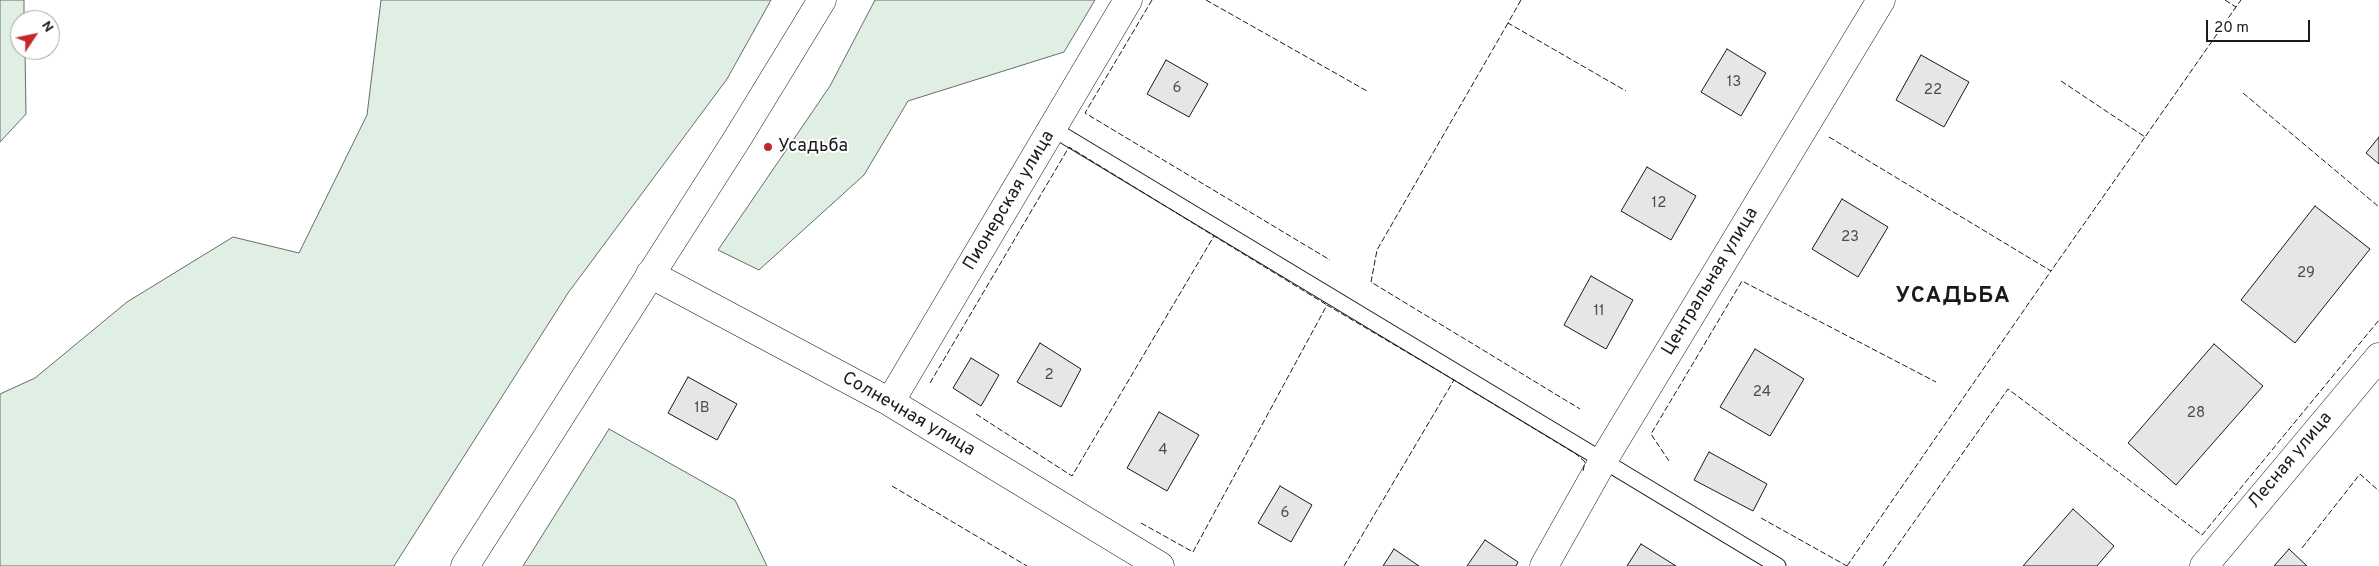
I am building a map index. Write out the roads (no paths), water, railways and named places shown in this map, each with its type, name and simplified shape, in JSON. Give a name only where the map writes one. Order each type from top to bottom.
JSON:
[{"type":"street","points":[[465,566],[739,136],[822,0]]},
{"type":"street","name":"Пионерская улица","points":[[890,402],[1054,129],[1128,0]]},
{"type":"street","name":"Центральная улица","points":[[1544,566],[1604,460],[1881,0]]},
{"type":"street","name":"Солнечная улица","points":[[650,274],[890,402],[1160,566]]},
{"type":"street","name":"Лесная улица","points":[[2204,566],[2379,357]]},
{"type":"lane","points":[[1054,129],[1778,566]]},
{"type":"place","name":"Усадьба","points":[[768,147]]},
{"type":"district","name":"УСАДЬБА","points":[[1953,298]]}]
